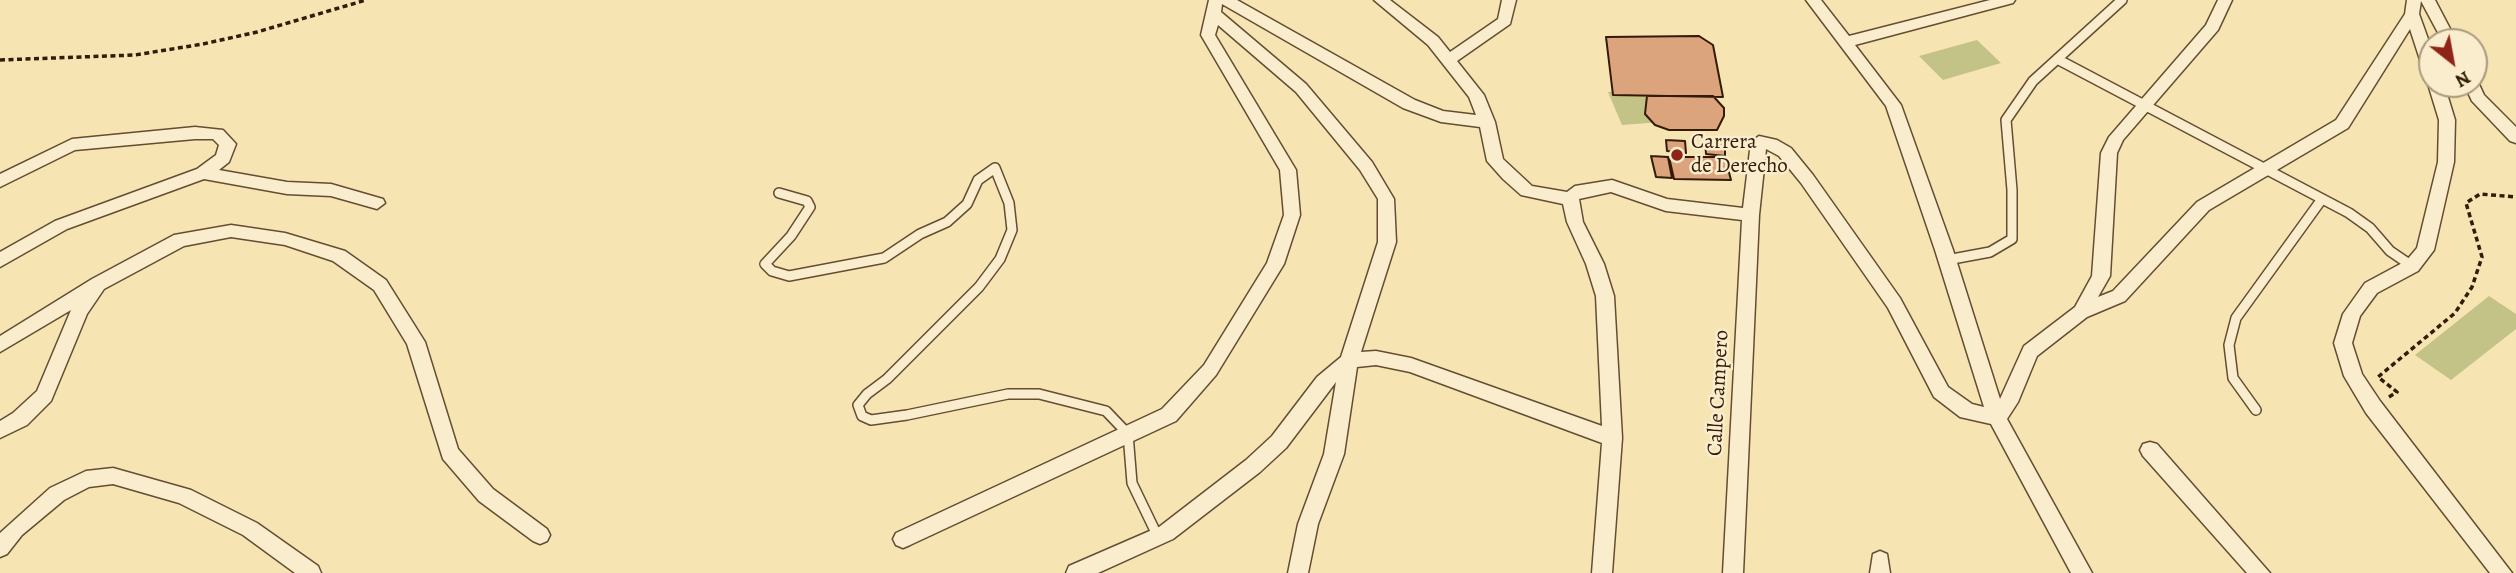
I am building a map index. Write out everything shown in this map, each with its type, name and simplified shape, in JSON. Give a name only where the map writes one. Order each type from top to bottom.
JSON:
[{"type":"street","points":[[1226,0],[1409,104],[1441,116],[1487,122]]},
{"type":"street","points":[[1381,0],[1433,41],[1476,95],[1487,122],[1495,160],[1509,175],[1527,191],[1571,199]]},
{"type":"street","points":[[1448,60],[1505,21],[1509,0]]},
{"type":"street","points":[[1814,0],[1893,105],[1947,260],[1997,418],[2082,573]]},
{"type":"street","points":[[1940,0],[1958,14]]},
{"type":"street","points":[[1846,43],[2008,0]]},
{"type":"street","points":[[2081,312],[2101,276],[2109,153],[2117,137],[2213,27],[2225,0]]},
{"type":"street","points":[[2428,0],[2443,28]]},
{"type":"street","points":[[1214,7],[1301,88],[1367,166],[1386,199],[1387,242],[1349,361],[1334,454],[1308,524],[1298,573]]},
{"type":"street","points":[[904,539],[1169,415],[1210,370],[1275,264],[1292,215],[1288,170],[1208,35],[1214,7]]},
{"type":"street","points":[[2413,7],[2419,28]]},
{"type":"street","points":[[1997,418],[2009,402],[2030,351],[2081,312],[2119,296],[2203,206],[2342,124],[2413,7]]},
{"type":"street","points":[[2440,98],[2447,120],[2446,162],[2425,250],[2412,266],[2371,288],[2352,314],[2343,343],[2353,376],[2373,407],[2502,573]]},
{"type":"street","points":[[2478,98],[2516,137]]},
{"type":"street","points":[[0,181],[72,145],[156,135],[217,134],[228,144],[223,158],[203,173],[61,225],[0,260]]},
{"type":"street","name":"Calle Campero","points":[[1733,573],[1751,215],[1759,142],[1772,144],[1785,152],[1807,179],[1894,303],[1941,392],[1967,411],[1997,418]]},
{"type":"street","points":[[203,173],[287,188],[331,190],[377,203]]},
{"type":"street","points":[[1602,573],[1612,438],[1605,296],[1595,264],[1575,222],[1571,199],[1575,192],[1612,186],[1666,205],[1751,215]]},
{"type":"street","points":[[0,345],[98,284],[180,240],[231,231],[285,239],[339,256],[380,285],[416,342],[450,453],[486,495],[540,535]]},
{"type":"street","points":[[0,430],[20,419],[44,396],[79,312],[98,284]]},
{"type":"street","points":[[1076,573],[1157,537],[1253,466],[1279,442],[1324,382],[1349,361],[1376,358],[1411,365],[1612,438]]},
{"type":"street","points":[[2150,450],[2260,573]]},
{"type":"street","points":[[0,548],[15,529],[57,494],[86,479],[113,477],[184,496],[250,529],[311,573]]},
{"type":"lane","points":[[1947,260],[1990,252],[2012,239],[2012,190],[2006,120],[2033,81],[2122,0]]},
{"type":"lane","points":[[2057,60],[2322,199],[2370,228],[2400,260],[2412,266]]},
{"type":"lane","points":[[779,193],[807,201],[810,206],[792,236],[765,264],[772,271],[789,276],[884,258],[919,234],[947,222],[967,204],[978,180],[995,168],[1009,203],[1012,230],[1000,259],[979,287],[887,379],[867,394],[858,405],[862,416],[871,420],[942,409],[1008,394],[1039,394],[1107,411],[1128,433],[1132,483],[1157,537]]},
{"type":"lane","points":[[2256,410],[2233,378],[2229,345],[2236,318],[2322,199]]},
{"type":"path","points":[[0,60],[135,55],[257,32],[366,0]]},
{"type":"path","points":[[2373,407],[2397,391],[2378,377],[2455,313],[2472,287],[2482,257],[2466,203],[2480,194],[2516,197]]},
{"type":"shaded area","points":[[1977,40],[2001,63],[1943,80],[1919,56]]},
{"type":"shaded area","points":[[1684,85],[1699,119],[1622,125],[1608,92]]},
{"type":"shaded area","points":[[2489,296],[2516,314],[2516,329],[2451,380],[2415,355]]},
{"type":"building","points":[[1699,36],[1713,45],[1723,97],[1613,95],[1606,37]]},
{"type":"building","points":[[1647,96],[1713,96],[1724,108],[1724,116],[1717,130],[1669,130],[1655,125],[1645,114]]},
{"type":"building","points":[[1666,140],[1685,141],[1686,153],[1667,151]]},
{"type":"building","points":[[1705,140],[1725,142],[1725,156],[1706,154]]},
{"type":"building","points":[[1651,156],[1668,157],[1672,178],[1656,177]]},
{"type":"building","points":[[1669,157],[1725,157],[1731,180],[1674,179]]},
{"type":"place","name":"Carrera de Derecho","points":[[1677,155]]}]
